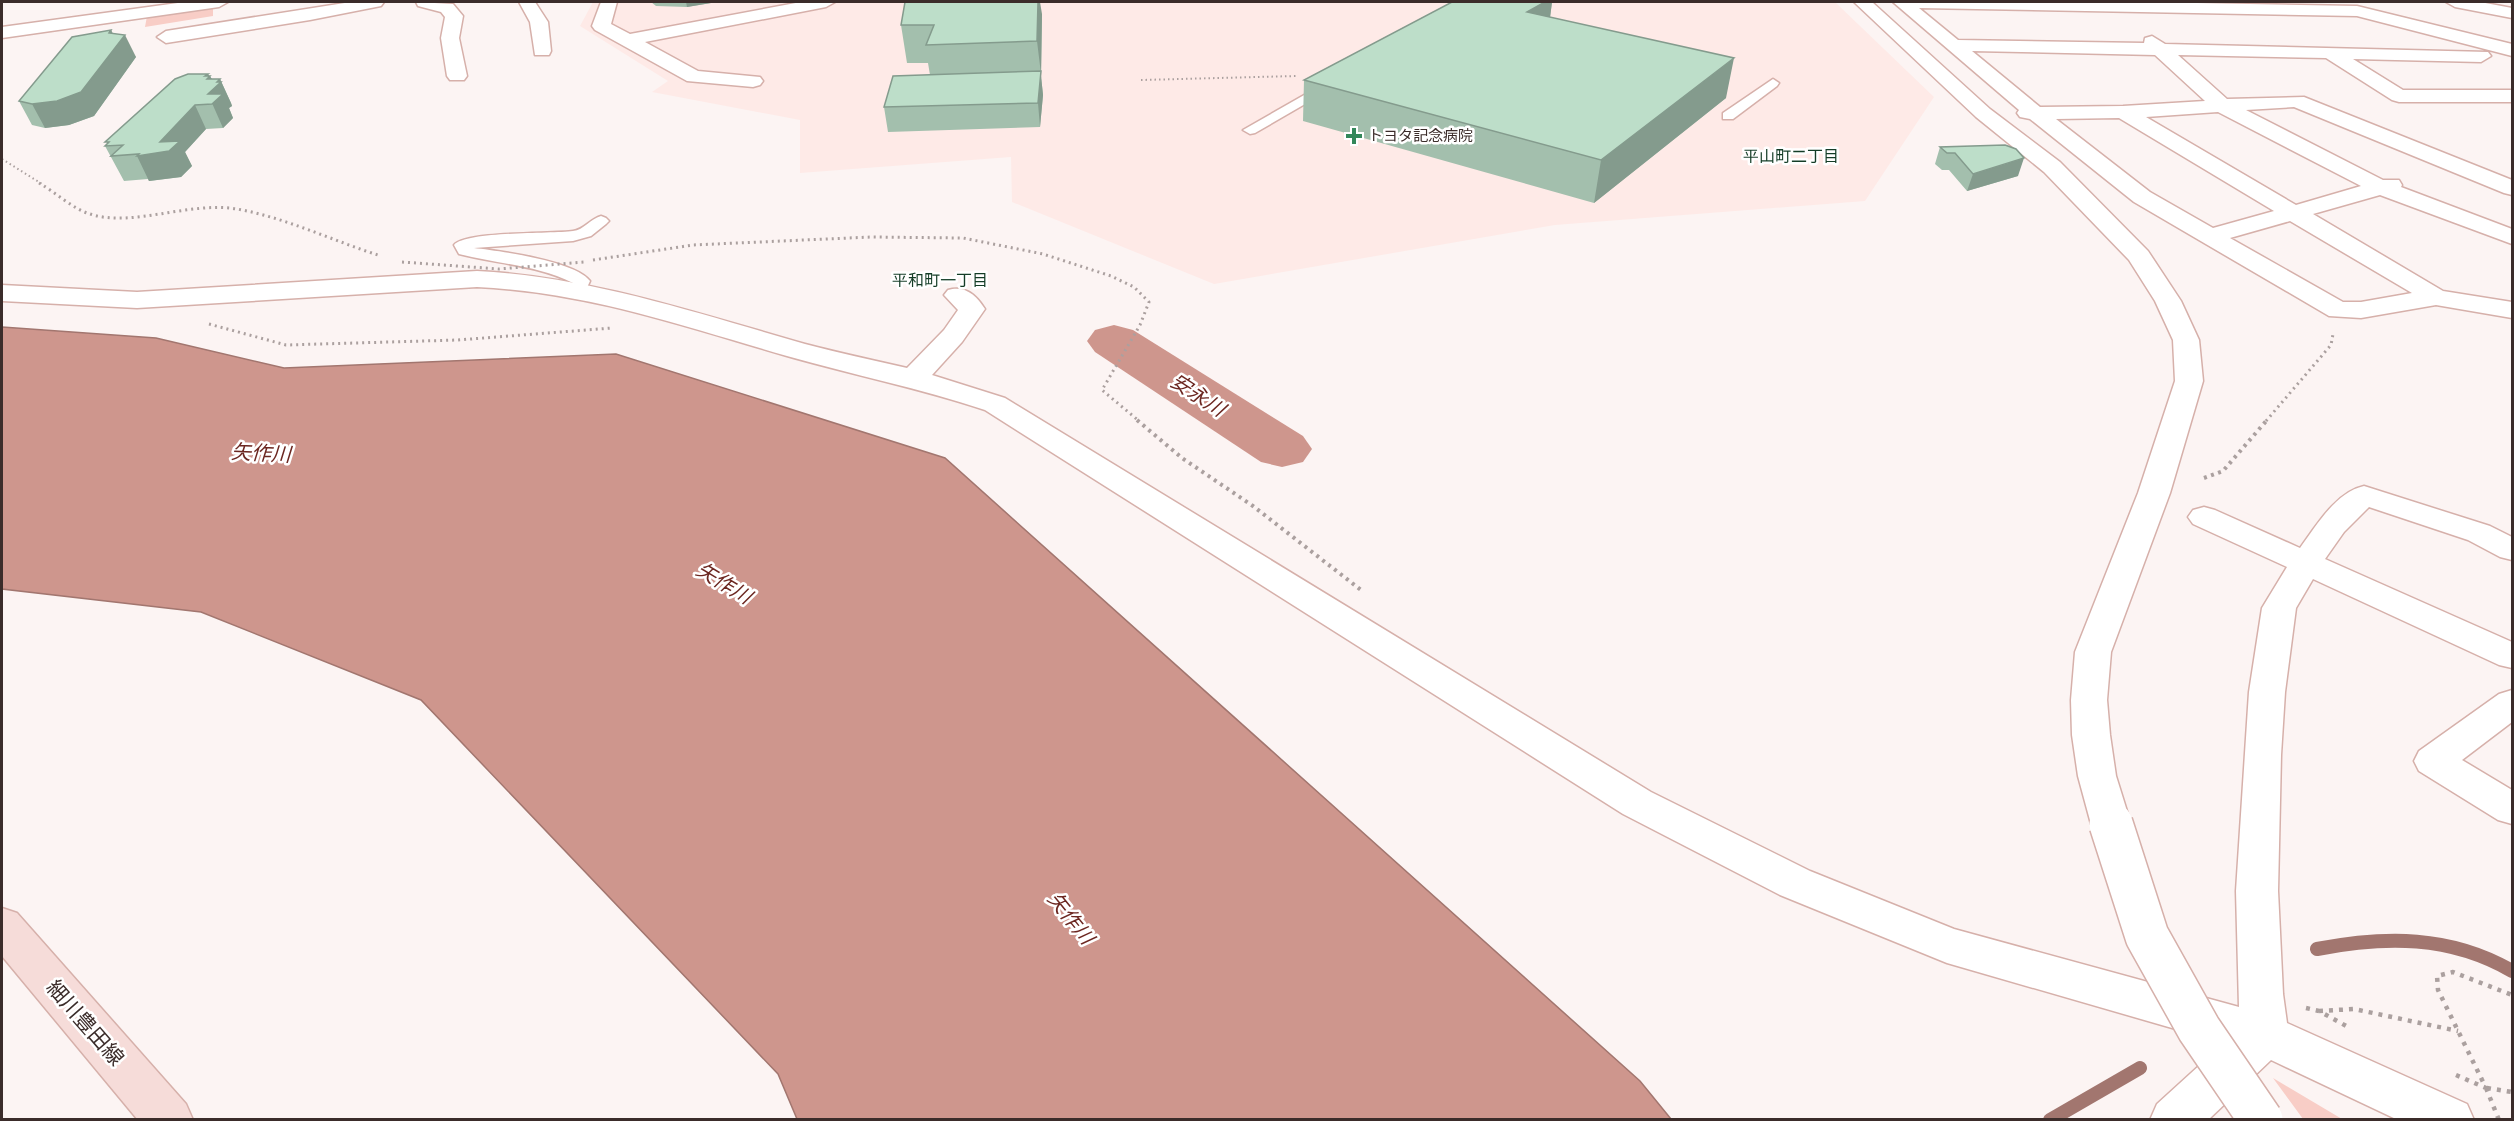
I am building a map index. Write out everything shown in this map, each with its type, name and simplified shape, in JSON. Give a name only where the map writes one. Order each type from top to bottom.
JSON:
[{"type":"main road","name":"細川豊田線","points":[[2,926],[169,1119]]},
{"type":"street","points":[[2,33],[219,2]]},
{"type":"street","points":[[166,37],[310,15],[375,2]]},
{"type":"street","points":[[424,2],[447,8],[454,16],[450,38],[457,76]]},
{"type":"street","points":[[527,2],[539,22],[542,51]]},
{"type":"street","points":[[609,2],[601,26],[694,77],[753,81]]},
{"type":"street","points":[[628,40],[826,2]]},
{"type":"street","points":[[1862,2],[1983,113],[2052,167],[2139,256],[2168,301],[2186,340],[2188,381],[2154,493],[2093,652],[2089,700],[2091,735],[2097,776],[2147,936],[2199,1029],[2261,1119]]},
{"type":"street","points":[[1903,2],[2264,6],[2357,10],[2509,56]]},
{"type":"street","points":[[1903,2],[2035,113],[2142,197],[2338,310],[2361,310],[2436,297],[2512,310]]},
{"type":"street","points":[[2455,2],[2512,13]]},
{"type":"street","points":[[2104,4],[2160,48],[2224,107],[2381,188],[2512,237]]},
{"type":"street","points":[[2264,6],[2399,96],[2512,96]]},
{"type":"street","points":[[1952,45],[2509,56]]},
{"type":"street","points":[[1983,113],[2123,112],[2340,98]]},
{"type":"street","points":[[2297,101],[2455,167],[2512,188]]},
{"type":"street","points":[[2123,112],[2296,212],[2436,297]]},
{"type":"street","points":[[2211,236],[2455,167]]},
{"type":"street","points":[[2,293],[148,300],[477,279],[519,280],[581,276],[701,321],[799,351],[913,378],[995,404],[1301,597],[1637,803],[1795,883],[1947,945],[2281,1021],[2450,1119]]},
{"type":"street","points":[[913,378],[953,336],[972,309],[957,295]]},
{"type":"street","points":[[2281,1021],[2260,994],[2257,891],[2264,734],[2279,608],[2306,563],[2333,525],[2364,495],[2479,533],[2512,550]]},
{"type":"street","points":[[2204,517],[2512,656]]},
{"type":"street","points":[[2512,702],[2433,761],[2512,809]]},
{"type":"street","points":[[2174,1119],[2281,1021]]},
{"type":"lane","points":[[1250,130],[1330,85],[1326,77]]},
{"type":"lane","points":[[1728,116],[1773,83]]},
{"type":"lane","points":[[581,276],[582,281],[564,272],[524,259],[464,251],[462,245],[494,240],[573,236],[586,233],[601,220]]},
{"type":"path","points":[[1141,80],[1299,76]]},
{"type":"path","points":[[2,159],[89,214],[100,217],[141,216],[211,207],[238,209],[295,225],[352,248],[382,257]]},
{"type":"path","points":[[392,260],[581,276],[693,245],[872,237],[963,238],[1044,254],[1111,276],[1134,287],[1149,302],[1146,319],[1108,373],[1102,390],[1182,458],[1253,506],[1362,591]]},
{"type":"path","points":[[2204,478],[2223,471],[2331,345],[2338,310]]},
{"type":"path","points":[[207,324],[286,345],[458,340],[620,327]]},
{"type":"path","points":[[2499,1119],[2438,990],[2437,976],[2453,972],[2512,995]]},
{"type":"path","points":[[2281,1021],[2319,1011],[2354,1009],[2458,1031]]},
{"type":"path","points":[[2319,1011],[2350,1028]]},
{"type":"path","points":[[2444,1070],[2486,1088],[2512,1092]]},
{"type":"shaded area","name":"トヨタ記念病院","points":[[593,2],[1835,2],[1934,97],[1865,201],[1555,225],[1214,284],[1012,202],[1011,157],[800,173],[800,120],[652,92],[668,81],[580,26]]},
{"type":"shaded area","points":[[213,8],[213,16],[145,27],[147,16]]},
{"type":"shaded area","points":[[2273,1078],[2342,1119],[2303,1119]]},
{"type":"water","name":"矢作川","points":[[2,327],[156,338],[284,368],[616,354],[945,458],[1640,1081],[1671,1119],[797,1119],[778,1074],[421,700],[201,612],[2,589]]},
{"type":"building","points":[[905,2],[1038,2],[1037,41],[926,45],[934,25],[901,25]]},
{"type":"building","points":[[1452,2],[1545,2],[1527,12],[1734,58],[1601,160],[1304,80]]},
{"type":"building","points":[[111,30],[109,33],[125,35],[81,92],[57,101],[32,104],[19,101],[72,37]]},
{"type":"building","points":[[1041,71],[1038,103],[884,107],[893,76]]},
{"type":"building","points":[[188,74],[208,74],[205,76],[210,76],[207,79],[220,79],[217,82],[221,82],[208,94],[223,94],[212,104],[195,105],[160,142],[180,141],[169,151],[137,156],[139,154],[111,156],[123,145],[105,146],[109,142],[105,142],[175,79]]},
{"type":"building","points":[[2005,145],[2016,149],[2024,158],[1973,174],[1955,153],[1947,153],[1940,147]]},
{"type":"waterway","name":"安永川","points":[[1114,341],[1282,449]]},
{"type":"waterway","points":[[2317,949],[2367,942],[2417,942],[2465,951],[2489,959],[2512,971]]},
{"type":"waterway","points":[[2050,1120],[2140,1068]]},
{"type":"place","name":"トヨタ記念病院","points":[[1354,136]]},
{"type":"district","name":"平山町二丁目","points":[[1791,156]]},
{"type":"district","name":"平和町一丁目","points":[[940,280]]}]
